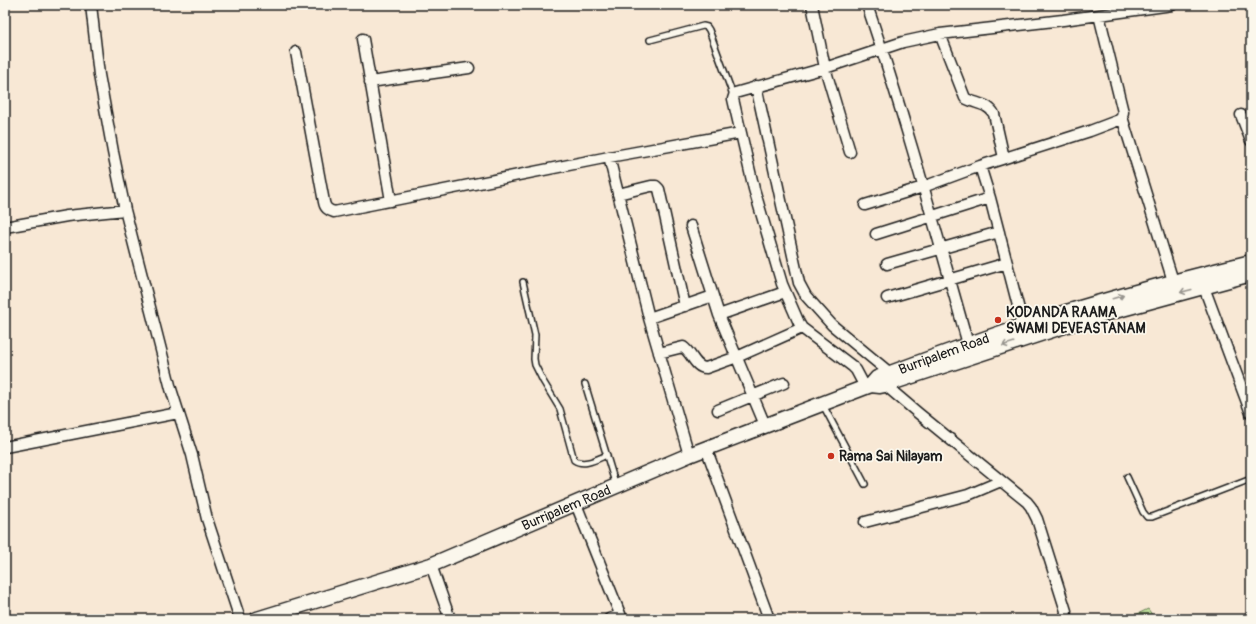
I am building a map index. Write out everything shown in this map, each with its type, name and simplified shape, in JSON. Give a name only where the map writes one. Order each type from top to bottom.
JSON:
[{"type":"main road","name":"Burripalem Road","points":[[258,619],[431,564],[576,504],[615,482],[690,455],[764,420],[823,404],[868,386],[877,378],[888,379],[1089,318],[1251,262]]},
{"type":"main road","name":"Burripalem Road","points":[[888,379],[968,344],[1023,325],[1173,281],[1202,280],[1251,274]]},
{"type":"street","points":[[91,5],[99,75],[125,210],[171,389],[192,455],[207,519],[240,619]]},
{"type":"street","points":[[812,5],[825,68],[850,152]]},
{"type":"street","points":[[867,5],[932,217],[968,344]]},
{"type":"street","points":[[868,386],[852,366],[802,328],[798,323],[785,292],[754,189],[733,96],[738,92],[756,86],[825,68],[881,48],[940,34],[1172,5]]},
{"type":"street","points":[[1098,15],[1123,112],[1122,117],[1173,281]]},
{"type":"street","points":[[940,34],[965,98],[987,106],[994,114],[1004,158]]},
{"type":"street","points":[[363,39],[391,200]]},
{"type":"street","points":[[296,52],[325,206],[328,210],[334,212],[609,157],[741,133]]},
{"type":"street","points":[[370,82],[469,68]]},
{"type":"street","points":[[756,86],[799,283],[802,290],[832,325],[888,379],[918,414],[1027,502],[1034,513],[1066,611],[1065,619]]},
{"type":"street","points":[[1241,115],[1251,141]]},
{"type":"street","points":[[865,206],[1004,158],[1114,123],[1122,117]]},
{"type":"street","points":[[609,157],[649,318],[690,455]]},
{"type":"street","points":[[980,166],[990,198],[1023,325]]},
{"type":"street","points":[[618,194],[651,186],[656,186],[659,190],[685,306]]},
{"type":"street","points":[[876,234],[990,198]]},
{"type":"street","points":[[5,227],[67,216],[125,210]]},
{"type":"street","points":[[691,226],[720,315],[764,420]]},
{"type":"street","points":[[887,264],[999,232]]},
{"type":"street","points":[[887,298],[1007,263]]},
{"type":"street","points":[[1202,280],[1251,413]]},
{"type":"street","points":[[720,315],[785,292]]},
{"type":"street","points":[[649,318],[713,296]]},
{"type":"street","points":[[659,353],[684,347],[698,365],[702,368],[706,368],[737,357],[802,328]]},
{"type":"street","points":[[718,410],[755,400],[784,383]]},
{"type":"street","points":[[5,447],[178,414]]},
{"type":"street","points":[[706,448],[769,619]]},
{"type":"street","points":[[865,522],[968,494],[1001,481]]},
{"type":"street","points":[[576,504],[621,617],[609,619]]},
{"type":"street","points":[[431,564],[450,619]]},
{"type":"lane","points":[[650,40],[704,26],[707,27],[733,96]]},
{"type":"lane","points":[[523,282],[535,335],[535,365],[543,382],[560,409],[574,460],[579,463],[584,463],[607,456]]},
{"type":"lane","points":[[585,384],[615,482]]},
{"type":"lane","points":[[823,404],[865,484]]},
{"type":"lane","points":[[1128,477],[1143,512],[1147,516],[1152,517],[1251,479]]},
{"type":"green space","points":[[1148,609],[1155,619],[1127,619]]},
{"type":"place","name":"KODANDA RAAMA SWAMI DEVEASTANAM","points":[[998,320]]},
{"type":"place","name":"Rama Sai Nilayam","points":[[831,456]]}]
